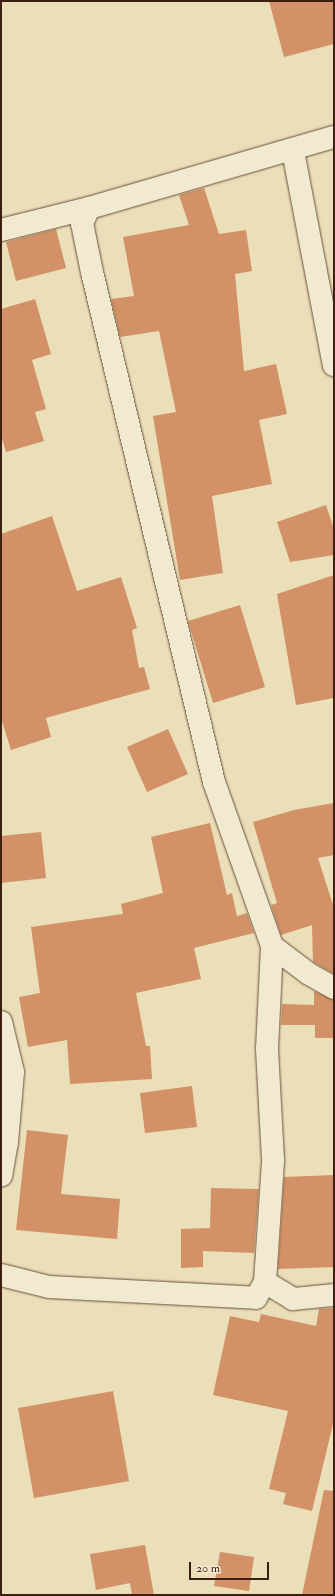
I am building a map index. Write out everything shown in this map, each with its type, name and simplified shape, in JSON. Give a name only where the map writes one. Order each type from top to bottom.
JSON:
[{"type":"street","points":[[1,230],[88,208],[293,151],[334,137]]},
{"type":"street","points":[[293,151],[334,365]]},
{"type":"street","points":[[1,1275],[49,1287],[256,1298],[265,1282],[273,1160],[267,1049],[272,946],[214,782],[92,272],[82,223],[88,208]]},
{"type":"street","points":[[272,946],[309,974],[334,988]]},
{"type":"street","points":[[1,1022],[13,1072],[7,1142],[1,1174]]},
{"type":"street","points":[[265,1282],[293,1299],[334,1295]]},
{"type":"building","points":[[269,1],[334,1],[334,44],[284,57]]},
{"type":"building","points":[[204,188],[219,234],[246,230],[252,271],[235,274],[244,371],[276,364],[287,414],[259,420],[272,484],[212,496],[223,573],[180,580],[153,416],[176,412],[159,331],[120,337],[111,299],[134,296],[123,237],[189,225],[179,195]]},
{"type":"building","points":[[56,229],[66,268],[16,281],[6,242]]},
{"type":"building","points":[[35,299],[51,354],[32,360],[46,409],[35,412],[44,441],[6,452],[1,435],[1,309]]},
{"type":"building","points":[[326,505],[334,529],[334,555],[290,562],[277,522]]},
{"type":"building","points":[[52,516],[77,591],[121,577],[137,628],[132,630],[139,668],[144,667],[150,689],[46,718],[51,737],[11,750],[1,718],[1,534]]},
{"type":"building","points":[[334,575],[334,698],[296,705],[277,594]]},
{"type":"building","points":[[240,605],[265,687],[213,703],[188,621]]},
{"type":"building","points":[[168,729],[188,774],[147,792],[127,747]]},
{"type":"building","points":[[334,803],[334,855],[318,858],[334,908],[334,974],[313,962],[312,925],[281,935],[271,905],[277,903],[253,822],[294,810]]},
{"type":"building","points":[[210,823],[227,895],[232,893],[237,916],[247,913],[254,933],[194,948],[201,979],[136,993],[146,1046],[150,1046],[152,1079],[70,1084],[67,1040],[28,1047],[19,997],[40,993],[31,927],[123,914],[121,904],[163,893],[151,837]]},
{"type":"building","points":[[41,832],[46,878],[1,883],[1,836]]},
{"type":"building","points":[[314,991],[334,1000],[334,1038],[315,1038],[315,1025],[281,1025],[282,1004],[314,1005]]},
{"type":"building","points":[[192,1086],[197,1127],[145,1133],[140,1093]]},
{"type":"building","points":[[27,1130],[68,1135],[61,1194],[120,1199],[117,1239],[16,1230]]},
{"type":"building","points":[[334,1175],[334,1267],[278,1269],[284,1177]]},
{"type":"building","points":[[211,1188],[259,1189],[254,1253],[203,1251],[203,1267],[181,1268],[181,1229],[210,1228]]},
{"type":"building","points":[[334,1308],[334,1420],[312,1511],[283,1504],[286,1493],[269,1489],[288,1411],[213,1395],[230,1316],[259,1322],[261,1314],[316,1326],[319,1309]]},
{"type":"building","points":[[113,1391],[129,1481],[34,1498],[18,1408]]},
{"type":"building","points":[[324,1490],[334,1491],[334,1595],[302,1595]]},
{"type":"building","points":[[145,1545],[154,1595],[132,1595],[130,1583],[96,1590],[90,1554]]},
{"type":"building","points":[[220,1552],[254,1557],[249,1591],[214,1586]]}]
